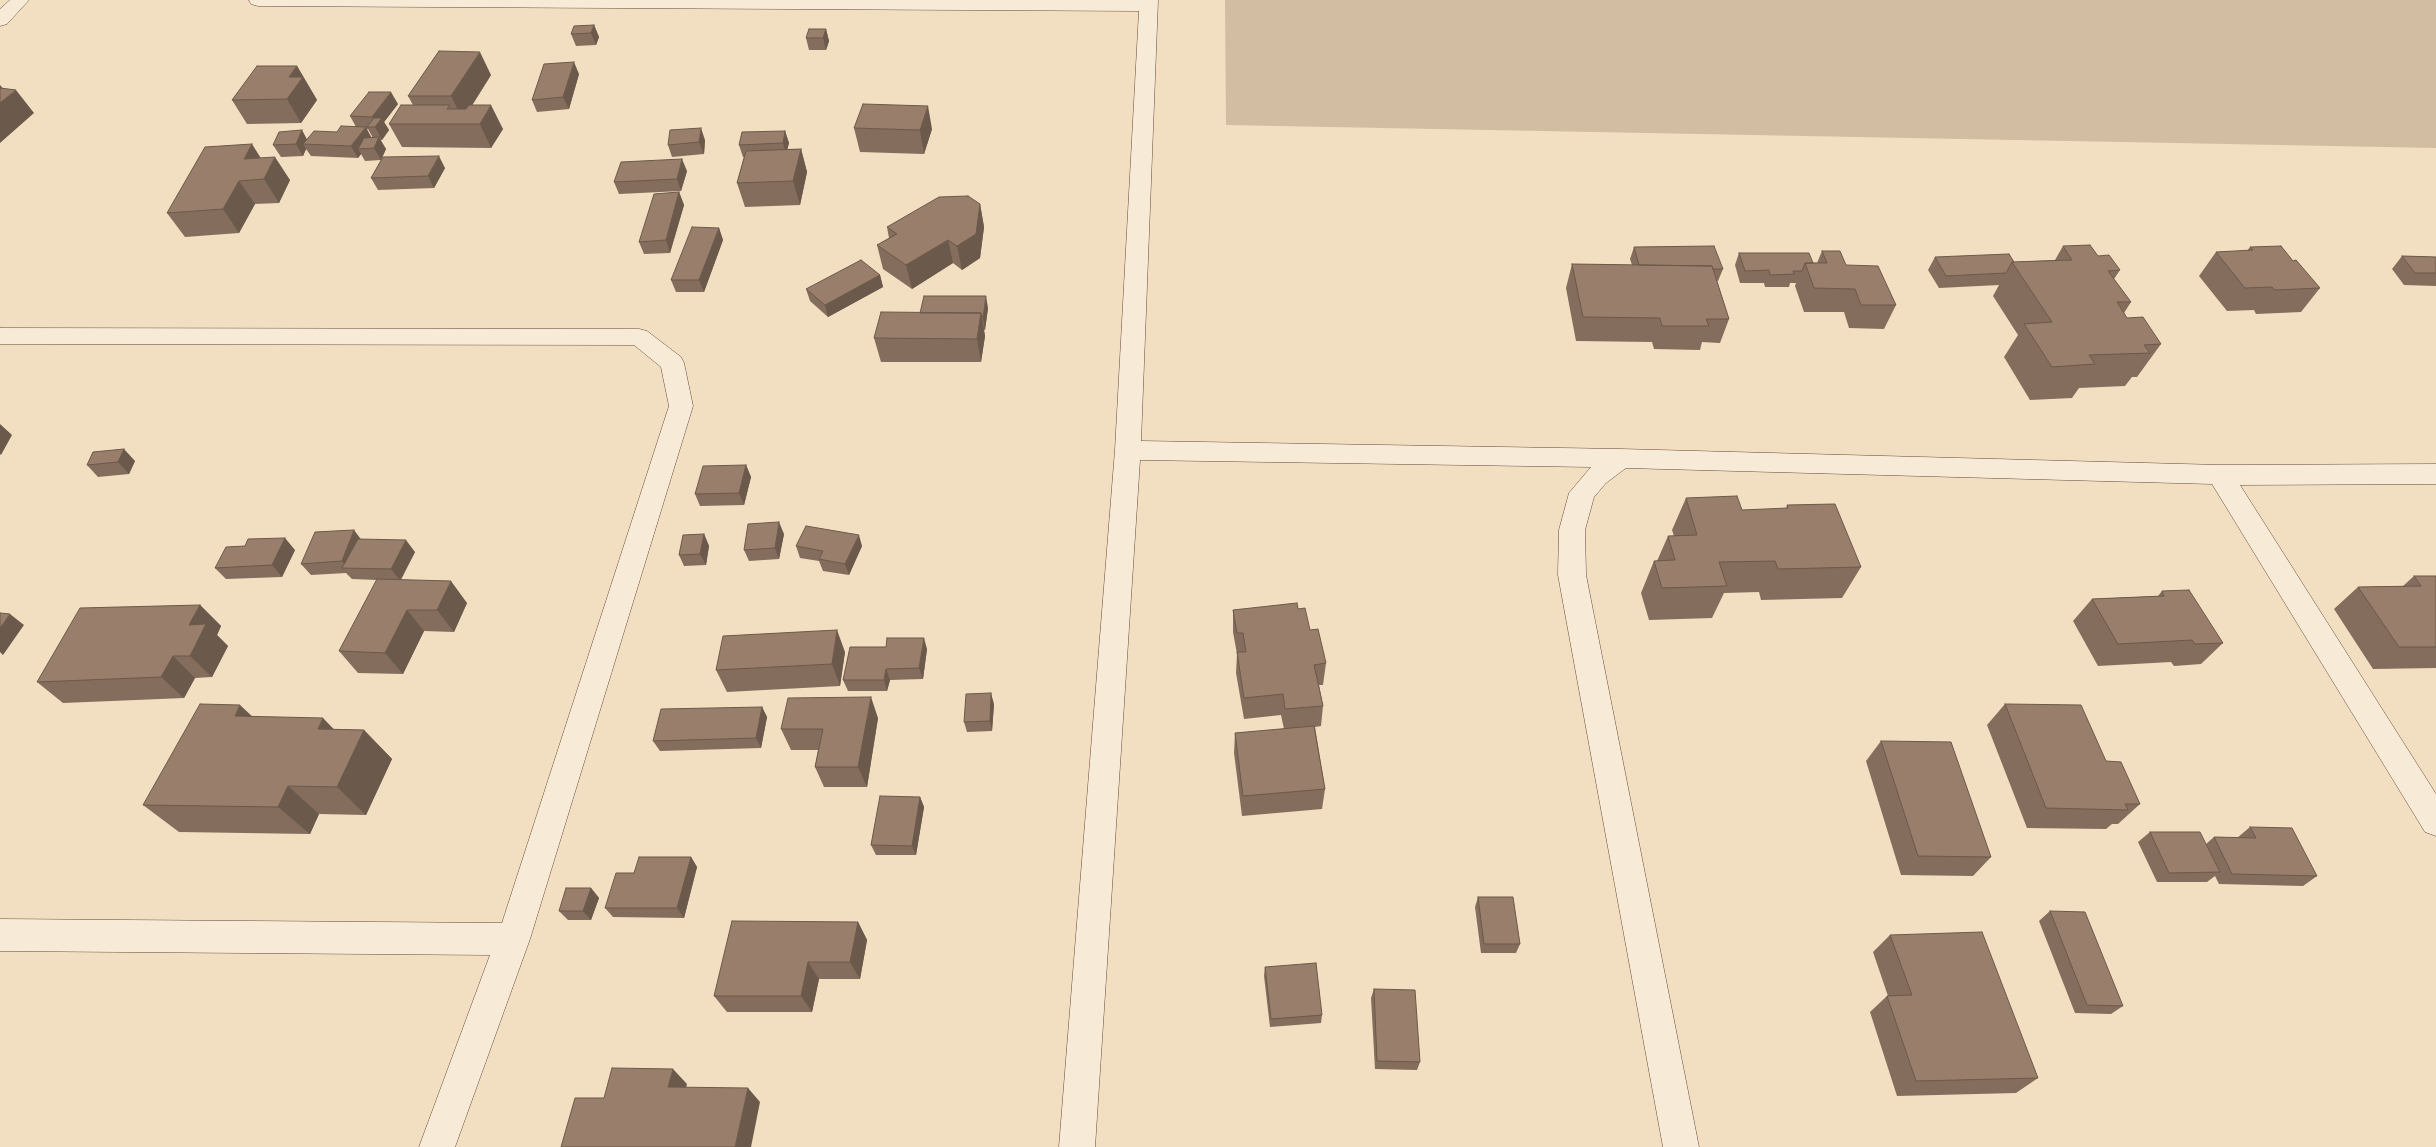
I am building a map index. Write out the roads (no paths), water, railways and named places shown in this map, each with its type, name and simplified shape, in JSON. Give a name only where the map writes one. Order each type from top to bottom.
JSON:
[{"type":"street","points":[[0,20],[20,0]]},
{"type":"street","points":[[258,0],[1149,2],[1128,450],[1077,1147]]},
{"type":"street","points":[[0,336],[639,337],[672,363],[681,406],[513,939],[437,1147]]},
{"type":"street","points":[[1128,450],[1621,458],[2220,474],[2436,474]]},
{"type":"street","points":[[1621,458],[1597,476],[1582,493],[1572,530],[1572,576],[1681,1147]]},
{"type":"street","points":[[2220,474],[2436,822]]},
{"type":"street","points":[[0,935],[513,939]]}]
